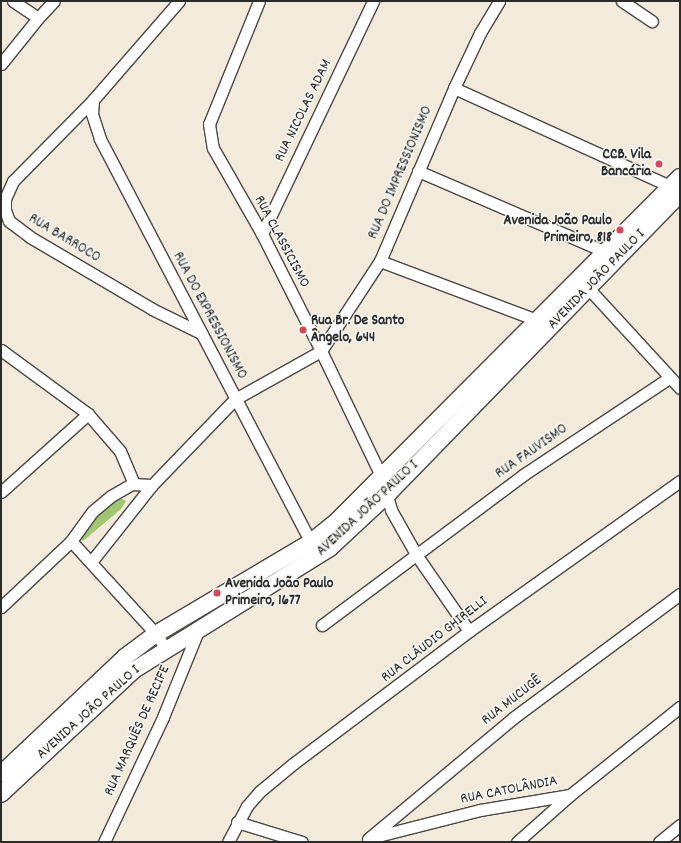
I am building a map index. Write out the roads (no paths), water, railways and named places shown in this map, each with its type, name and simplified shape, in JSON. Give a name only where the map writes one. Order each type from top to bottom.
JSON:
[{"type":"main road","name":"AVENIDA JOÃO PAULO I","points":[[1,774],[125,657],[156,634],[311,542],[382,478],[604,251],[677,186]]},
{"type":"main road","name":"AVENIDA JOÃO PAULO I","points":[[1,794],[108,692],[134,670],[330,548],[388,494],[589,289],[677,186]]},
{"type":"main road","points":[[267,588],[299,562],[310,548],[311,542]]},
{"type":"street","points":[[13,1],[38,18]]},
{"type":"street","points":[[1,64],[38,18],[54,1]]},
{"type":"street","name":"RUA BARROCO","points":[[179,1],[93,100],[13,181],[5,199],[5,210],[10,221],[30,237],[138,301],[201,333]]},
{"type":"street","name":"RUA NICOLAS ADAM","points":[[262,234],[373,1]]},
{"type":"street","name":"RUA DO IMPRESSIONISMO","points":[[320,350],[380,261],[454,88],[480,33],[499,1]]},
{"type":"street","points":[[622,1],[652,21]]},
{"type":"street","name":"RUA CLASSICISMO","points":[[255,2],[209,124],[213,148],[262,234],[320,350],[382,478],[388,494],[391,510],[417,556],[469,631]]},
{"type":"street","points":[[454,88],[677,186]]},
{"type":"street","name":"RUA DO EXPRESSIONISMO","points":[[93,100],[92,114],[100,139],[311,542]]},
{"type":"street","points":[[418,171],[604,251]]},
{"type":"street","points":[[380,261],[537,320]]},
{"type":"street","points":[[589,289],[669,378],[680,388]]},
{"type":"street","points":[[1,350],[88,414],[120,451],[134,484]]},
{"type":"street","points":[[91,562],[152,485],[235,399],[320,350]]},
{"type":"street","name":"RUA FAUVISMO","points":[[322,625],[417,556],[523,474],[669,378]]},
{"type":"street","points":[[3,487],[88,414]]},
{"type":"street","name":"RUA CLÁUDIO GHIRELLI","points":[[228,842],[237,822],[247,806],[274,779],[469,631],[680,480]]},
{"type":"street","points":[[1,607],[71,542],[93,511],[119,491],[134,484],[152,485]]},
{"type":"street","points":[[71,542],[156,634],[166,649]]},
{"type":"street","name":"RUA MUCUGÊ","points":[[366,840],[513,718],[680,594]]},
{"type":"street","name":"RUA MARQUÊS DE RECIFE","points":[[104,842],[163,717],[198,631]]},
{"type":"street","name":"RUA CATOLÂNDIA","points":[[366,840],[480,810],[570,795],[680,707]]},
{"type":"street","points":[[517,842],[570,795]]},
{"type":"street","points":[[237,822],[302,842]]},
{"type":"street","points":[[659,842],[680,825]]},
{"type":"place","name":"CCB. Vila Bancária","points":[[659,164]]},
{"type":"place","name":"Avenida João Paulo Primeiro, 818","points":[[620,230]]},
{"type":"place","name":"Rua Br. De Santo Ângelo, 644","points":[[303,330]]},
{"type":"place","name":"Avenida João Paulo Primeiro, 1677","points":[[217,593]]}]
